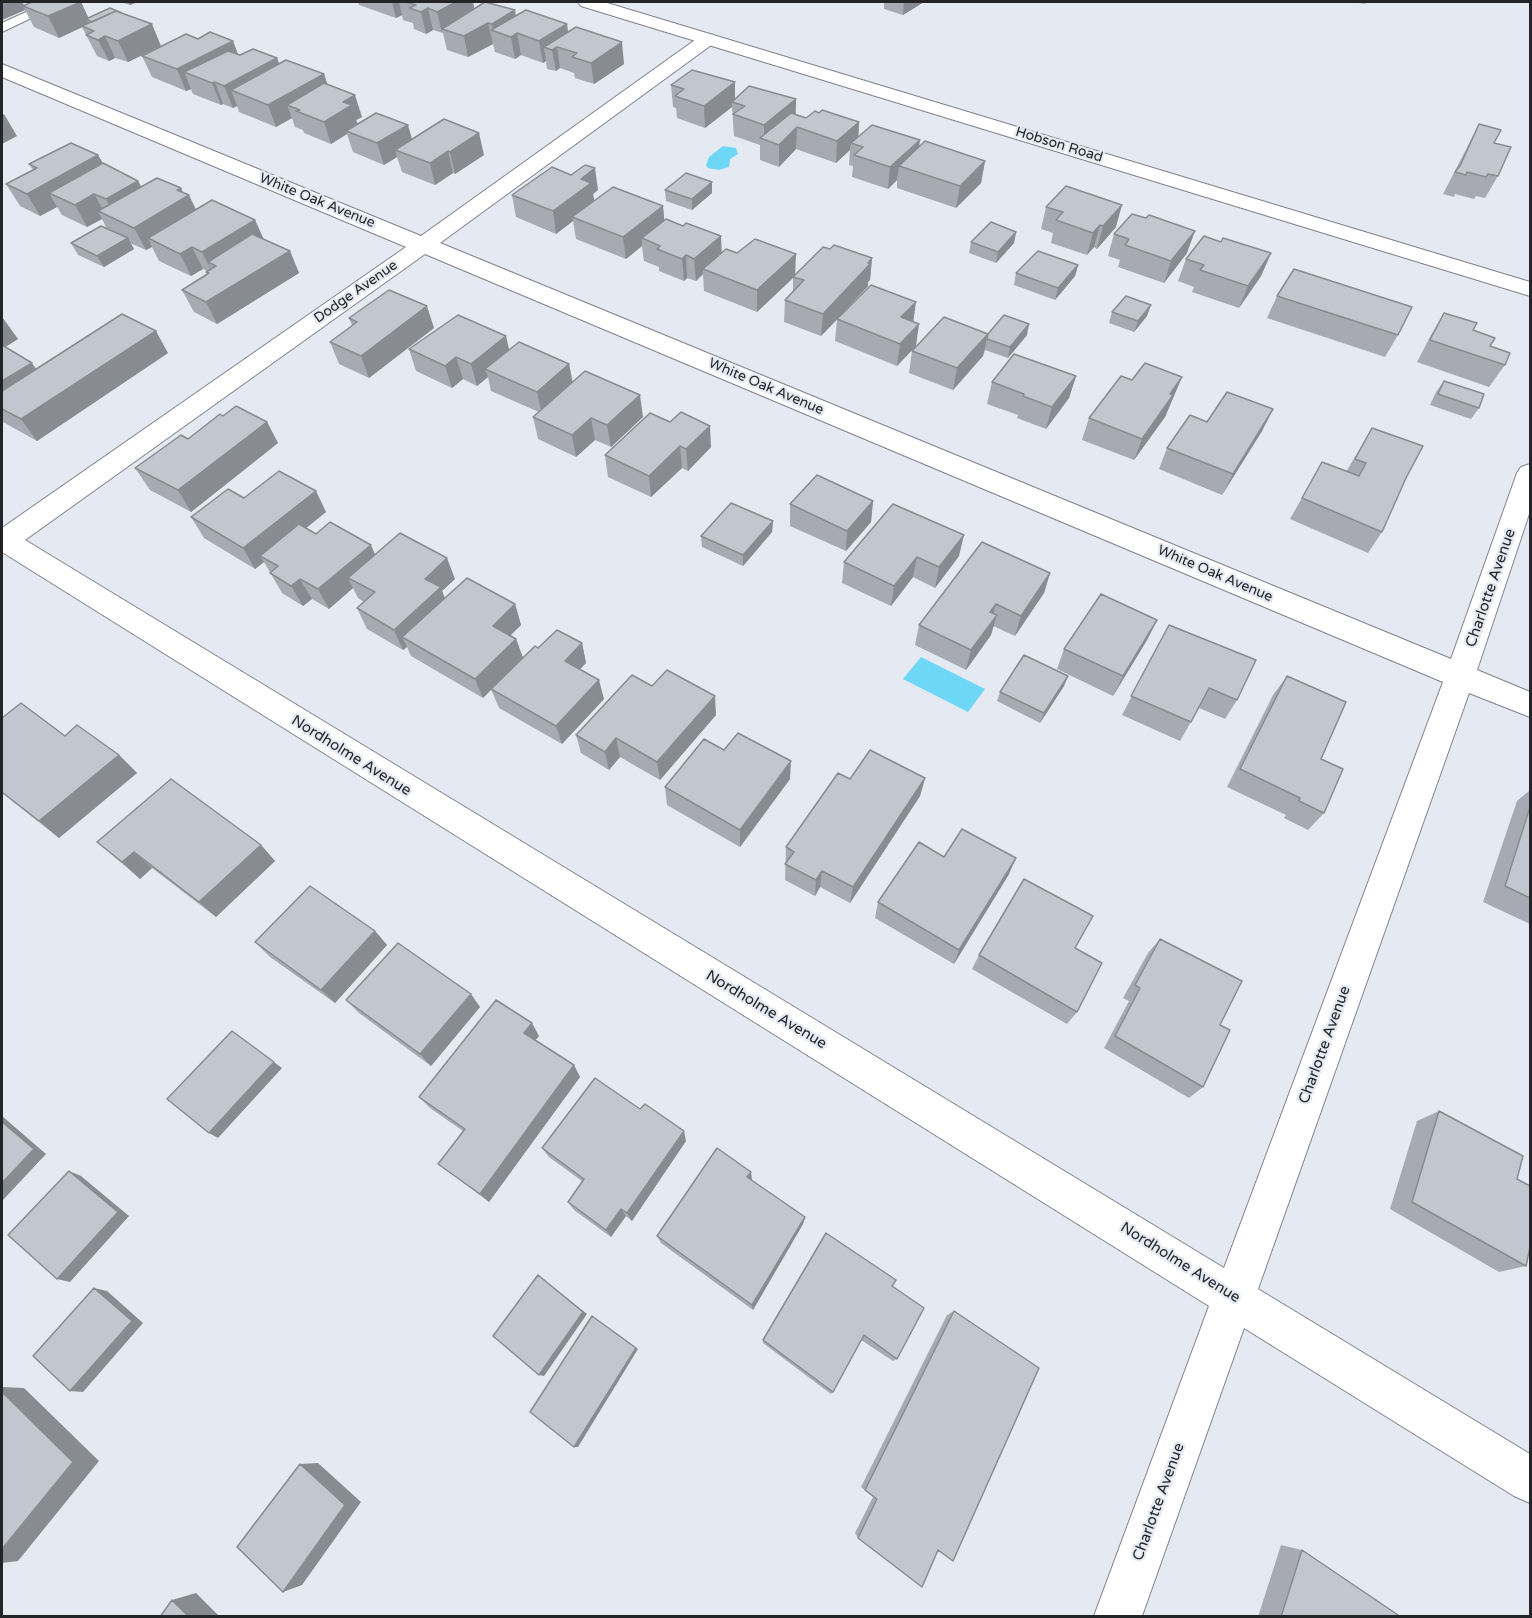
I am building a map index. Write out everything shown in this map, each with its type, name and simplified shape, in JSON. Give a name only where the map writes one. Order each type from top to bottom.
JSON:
[{"type":"street","name":"Hobson Road","points":[[587,2],[1530,289]]},
{"type":"street","name":"Dodge Avenue","points":[[2,540],[423,245],[708,39]]},
{"type":"street","name":"White Oak Avenue","points":[[2,70],[1530,705]]},
{"type":"street","name":"Charlotte Avenue","points":[[1119,1617],[1233,1296],[1460,676],[1530,473]]},
{"type":"street","name":"Nordholme Avenue","points":[[2,540],[1530,1480]]},
{"type":"lane","points":[[2,28],[58,2]]},
{"type":"water","points":[[723,146],[736,148],[738,154],[730,159],[729,167],[719,170],[708,168],[706,165],[709,157]]},
{"type":"water","points":[[921,657],[985,689],[968,712],[903,679]]},
{"type":"building","points":[[32,2],[81,2],[48,16],[23,6]]},
{"type":"building","points":[[406,2],[456,2],[437,12],[428,8],[421,12],[409,8],[416,5]]},
{"type":"building","points":[[485,2],[515,10],[492,24],[488,23],[464,36],[442,29]]},
{"type":"building","points":[[110,8],[122,13],[116,11],[92,22],[86,19]]},
{"type":"building","points":[[526,10],[567,24],[539,41],[517,33],[511,37],[491,30]]},
{"type":"building","points":[[116,11],[152,24],[118,41],[105,36],[98,40],[86,35],[94,31],[82,26]]},
{"type":"building","points":[[576,27],[622,42],[591,63],[572,57],[577,53],[557,47],[552,50],[544,47]]},
{"type":"building","points":[[210,32],[233,41],[177,69],[142,56],[186,34],[198,39]]},
{"type":"building","points":[[253,49],[277,58],[224,86],[184,72],[228,51],[240,55]]},
{"type":"building","points":[[286,60],[324,74],[268,105],[231,90]]},
{"type":"building","points":[[692,70],[735,82],[704,106],[675,96],[684,89],[671,85]]},
{"type":"building","points":[[324,83],[355,95],[343,102],[352,105],[324,122],[287,105]]},
{"type":"building","points":[[749,86],[796,99],[764,125],[733,114],[745,106],[732,102]]},
{"type":"building","points":[[822,110],[859,122],[837,141],[797,127],[779,145],[760,138],[791,113],[806,118],[815,111],[819,113]]},
{"type":"building","points":[[376,113],[408,125],[377,143],[346,131]]},
{"type":"building","points":[[444,119],[479,133],[430,163],[395,150]]},
{"type":"building","points":[[1479,124],[1501,130],[1494,143],[1511,147],[1498,176],[1488,174],[1486,177],[1467,172],[1466,175],[1455,172]]},
{"type":"building","points":[[872,125],[920,140],[890,167],[854,155],[863,147],[851,143]]},
{"type":"building","points":[[925,141],[985,161],[960,186],[899,166]]},
{"type":"building","points":[[71,143],[98,155],[27,194],[6,184],[37,168],[29,164]]},
{"type":"building","points":[[103,163],[138,181],[106,199],[94,194],[75,205],[49,193]]},
{"type":"building","points":[[585,165],[595,168],[581,179],[591,183],[553,211],[512,195],[552,167],[571,175]]},
{"type":"building","points":[[686,173],[712,182],[692,199],[665,190]]},
{"type":"building","points":[[157,178],[181,188],[177,190],[189,195],[134,228],[98,211]]},
{"type":"building","points":[[1066,186],[1122,205],[1103,226],[1100,225],[1093,233],[1056,220],[1063,212],[1046,207]]},
{"type":"building","points":[[613,187],[663,206],[623,237],[572,217]]},
{"type":"building","points":[[212,200],[255,220],[202,252],[192,247],[180,254],[148,238]]},
{"type":"building","points":[[1132,214],[1146,218],[1149,215],[1195,231],[1171,261],[1125,245],[1129,239],[1114,234]]},
{"type":"building","points":[[666,219],[683,226],[686,223],[721,236],[694,259],[686,255],[682,259],[657,249],[660,246],[642,238]]},
{"type":"building","points":[[991,222],[1016,232],[998,252],[971,242]]},
{"type":"building","points":[[101,226],[128,238],[97,256],[71,243]]},
{"type":"building","points":[[252,234],[290,251],[206,302],[182,290],[216,266],[208,262]]},
{"type":"building","points":[[1204,236],[1221,242],[1223,238],[1271,253],[1248,286],[1200,270],[1204,265],[1186,259]]},
{"type":"building","points":[[755,239],[796,254],[757,290],[703,269],[726,249],[737,253]]},
{"type":"building","points":[[834,245],[872,258],[868,263],[870,264],[823,314],[785,300],[804,280],[793,277],[823,247],[830,249]]},
{"type":"building","points":[[1038,251],[1078,265],[1058,288],[1016,273]]},
{"type":"building","points":[[1294,269],[1412,307],[1398,335],[1277,296]]},
{"type":"building","points":[[871,285],[916,302],[901,317],[919,324],[900,344],[837,319]]},
{"type":"building","points":[[389,290],[427,306],[361,356],[330,342],[357,322],[349,318]]},
{"type":"building","points":[[1126,296],[1151,305],[1138,321],[1112,312]]},
{"type":"building","points":[[1444,313],[1477,323],[1473,330],[1495,338],[1490,346],[1510,353],[1505,365],[1430,340]]},
{"type":"building","points":[[122,314],[156,331],[21,419],[2,409],[2,391]]},
{"type":"building","points":[[458,315],[506,336],[471,364],[456,357],[445,366],[409,349]]},
{"type":"building","points":[[1004,315],[1029,324],[1010,347],[987,339],[988,334]]},
{"type":"building","points":[[944,317],[988,334],[957,368],[912,351]]},
{"type":"building","points":[[519,342],[569,364],[537,392],[485,369]]},
{"type":"building","points":[[2,345],[32,363],[2,381]]},
{"type":"building","points":[[1014,354],[1076,376],[1052,407],[992,382]]},
{"type":"building","points":[[1145,363],[1182,377],[1170,394],[1173,395],[1142,439],[1089,418],[1121,376],[1132,380]]},
{"type":"building","points":[[585,371],[640,395],[607,425],[591,418],[572,435],[533,417]]},
{"type":"building","points":[[1444,381],[1484,394],[1479,408],[1438,394]]},
{"type":"building","points":[[1227,392],[1273,409],[1233,474],[1167,448],[1190,415],[1207,422]]},
{"type":"building","points":[[236,406],[267,422],[178,490],[135,468],[181,435],[188,439],[220,414],[223,416]]},
{"type":"building","points":[[681,412],[710,426],[686,449],[680,446],[649,476],[605,455],[650,413],[670,422]]},
{"type":"building","points":[[1372,428],[1423,446],[1382,532],[1302,498],[1322,462],[1359,476],[1366,463],[1355,459]]},
{"type":"building","points":[[279,471],[316,491],[243,548],[191,517],[228,489],[244,498]]},
{"type":"building","points":[[817,475],[873,501],[847,531],[790,504]]},
{"type":"building","points":[[731,503],[773,521],[743,555],[701,536]]},
{"type":"building","points":[[893,504],[964,535],[939,567],[917,557],[894,586],[844,562]]},
{"type":"building","points":[[330,522],[371,545],[318,589],[300,579],[291,586],[270,573],[278,566],[260,556],[299,524],[316,534]]},
{"type":"building","points":[[400,533],[447,558],[425,579],[441,587],[394,630],[357,608],[375,592],[348,578]]},
{"type":"building","points":[[982,542],[1050,573],[1021,616],[996,604],[990,612],[997,615],[971,650],[919,625]]},
{"type":"building","points":[[467,578],[515,604],[493,626],[516,639],[475,679],[402,637]]},
{"type":"building","points":[[1101,594],[1157,620],[1123,676],[1064,649]]},
{"type":"building","points":[[1169,625],[1256,660],[1237,700],[1209,688],[1191,722],[1131,696]]},
{"type":"building","points":[[557,630],[582,643],[565,661],[599,680],[556,726],[491,689],[535,646],[538,648]]},
{"type":"building","points":[[1024,655],[1068,676],[1044,713],[1000,692]]},
{"type":"building","points":[[667,670],[715,696],[657,762],[616,738],[605,752],[576,735],[632,675],[652,686]]},
{"type":"building","points":[[1287,676],[1346,702],[1321,759],[1343,769],[1324,813],[1299,801],[1300,798],[1240,769]]},
{"type":"building","points":[[21,703],[65,736],[77,725],[119,755],[39,821],[2,792],[2,718]]},
{"type":"building","points":[[738,733],[791,761],[740,830],[665,787],[704,739],[724,750]]},
{"type":"building","points":[[870,750],[925,778],[853,887],[822,871],[816,880],[785,864],[794,852],[786,847],[838,773],[850,779]]},
{"type":"building","points":[[171,779],[261,845],[199,902],[134,852],[122,862],[97,842]]},
{"type":"building","points":[[1530,807],[1530,898],[1505,886]]},
{"type":"building","points":[[962,829],[1016,858],[959,950],[878,902],[919,842],[944,857]]},
{"type":"building","points":[[1024,879],[1093,916],[1075,948],[1102,963],[1077,1012],[979,955]]},
{"type":"building","points":[[310,886],[375,931],[321,990],[255,942]]},
{"type":"building","points":[[1160,939],[1242,981],[1220,1025],[1230,1030],[1203,1087],[1115,1036],[1140,988],[1135,985]]},
{"type":"building","points":[[398,943],[471,994],[420,1054],[346,1000]]},
{"type":"building","points":[[496,1000],[532,1023],[524,1033],[574,1065],[480,1194],[438,1164],[465,1129],[419,1097]]},
{"type":"building","points":[[232,1031],[274,1062],[209,1133],[167,1099]]},
{"type":"building","points":[[595,1078],[640,1109],[645,1104],[684,1131],[627,1213],[621,1209],[606,1230],[568,1202],[584,1179],[542,1148]]},
{"type":"building","points":[[1439,1111],[1523,1156],[1517,1179],[1530,1186],[1530,1247],[1526,1266],[1412,1202]]},
{"type":"building","points":[[2,1122],[34,1149],[2,1183]]},
{"type":"building","points":[[717,1148],[751,1172],[747,1177],[805,1217],[752,1305],[657,1236]]},
{"type":"building","points":[[69,1171],[118,1212],[57,1279],[8,1235]]},
{"type":"building","points":[[826,1233],[896,1280],[892,1286],[924,1308],[897,1359],[864,1335],[833,1392],[763,1340]]},
{"type":"building","points":[[538,1275],[583,1312],[539,1375],[493,1336]]},
{"type":"building","points":[[94,1288],[132,1321],[70,1391],[33,1356]]},
{"type":"building","points":[[954,1311],[1039,1368],[953,1561],[938,1550],[922,1587],[858,1538],[877,1499],[865,1490]]},
{"type":"building","points":[[592,1316],[636,1348],[574,1447],[530,1412]]},
{"type":"building","points":[[2,1392],[73,1462],[2,1549]]},
{"type":"building","points":[[300,1464],[345,1505],[283,1592],[237,1547]]},
{"type":"building","points":[[1302,1550],[1401,1617],[1281,1617]]},
{"type":"building","points":[[172,1600],[189,1617],[160,1617]]}]
